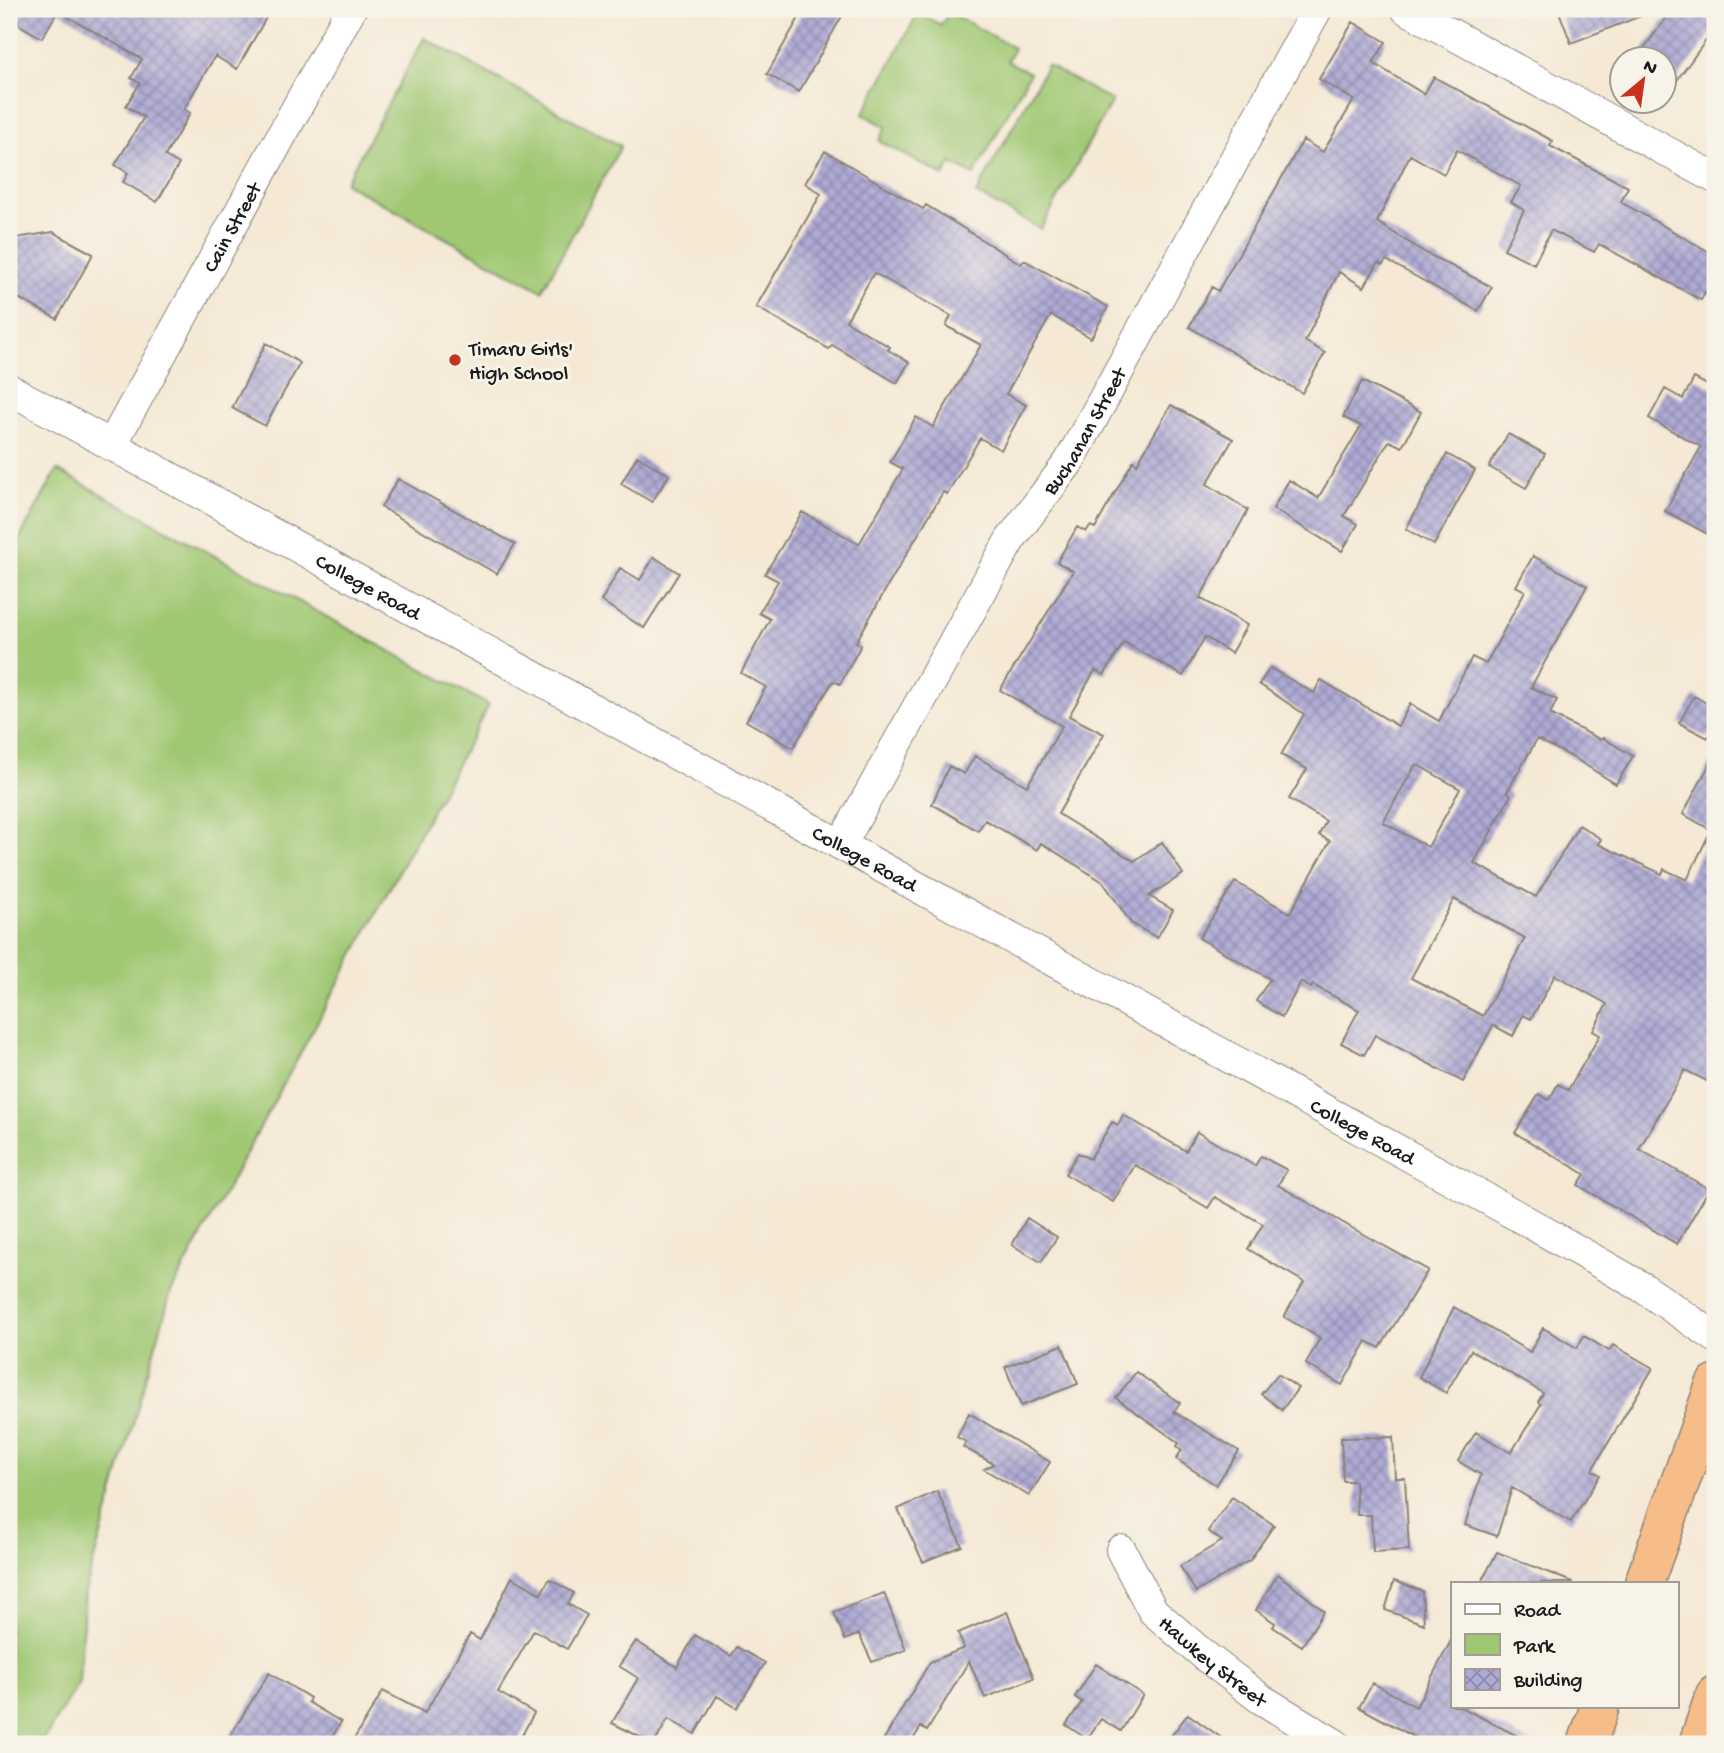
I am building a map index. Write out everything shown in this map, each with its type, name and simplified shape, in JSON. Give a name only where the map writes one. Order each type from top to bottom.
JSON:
[{"type":"highway","points":[[1644,1582],[1715,1385]]},
{"type":"highway","points":[[1698,1744],[1715,1695]]},
{"type":"highway","points":[[1587,1744],[1600,1708]]},
{"type":"street","name":"Cain Street","points":[[111,446],[351,9]]},
{"type":"street","name":"Buchanan Street","points":[[841,845],[1010,540],[1069,462],[1317,9]]},
{"type":"street","points":[[1406,9],[1715,178]]},
{"type":"street","name":"College Road","points":[[9,389],[1512,1213],[1642,1287],[1715,1337]]},
{"type":"street","name":"Hawkey Street","points":[[1121,1550],[1153,1611],[1261,1699],[1335,1744]]},
{"type":"green space","points":[[949,12],[1014,48],[1007,61],[1030,73],[974,175],[951,163],[944,176],[879,141],[886,127],[863,114],[918,13],[941,25]]},
{"type":"green space","points":[[424,38],[621,146],[542,291],[345,183]]},
{"type":"green space","points":[[1047,65],[1112,101],[1041,229],[976,194]]},
{"type":"green space","points":[[57,470],[489,705],[171,1292],[85,1591],[79,1682],[41,1744],[9,1744],[9,558]]},
{"type":"building","points":[[9,9],[271,9],[237,69],[215,56],[184,109],[190,113],[165,156],[179,164],[157,202],[123,182],[128,173],[115,165],[144,117],[126,106],[140,83],[131,78],[142,59],[58,11],[42,38],[9,19]]},
{"type":"building","points":[[804,9],[846,9],[799,92],[767,74]]},
{"type":"building","points":[[1558,9],[1653,9],[1654,11],[1571,43]]},
{"type":"building","points":[[1672,9],[1715,9],[1715,28],[1678,79],[1678,46],[1646,46]]},
{"type":"building","points":[[1353,22],[1386,42],[1373,63],[1424,94],[1434,77],[1553,141],[1550,146],[1628,187],[1621,202],[1715,255],[1715,298],[1705,292],[1701,300],[1599,244],[1594,252],[1551,230],[1534,264],[1504,249],[1524,210],[1511,202],[1521,186],[1457,150],[1444,174],[1410,155],[1377,222],[1424,252],[1492,287],[1478,311],[1386,260],[1383,265],[1378,263],[1364,287],[1339,272],[1305,341],[1325,353],[1302,393],[1189,327],[1212,287],[1218,291],[1303,140],[1323,152],[1354,100],[1319,79]]},
{"type":"building","points":[[825,151],[923,209],[926,205],[1021,264],[1024,260],[1108,307],[1091,338],[1051,315],[1006,394],[1026,405],[1001,450],[980,438],[947,494],[943,492],[886,589],[856,642],[861,645],[840,684],[833,681],[793,748],[746,721],[766,687],[741,673],[770,619],[759,613],[778,581],[765,574],[802,512],[859,544],[903,469],[890,462],[916,417],[933,427],[981,345],[946,326],[951,316],[874,273],[846,321],[890,347],[888,350],[909,362],[897,383],[832,345],[829,349],[756,307],[821,194],[805,183]]},
{"type":"building","points":[[53,232],[93,254],[57,319],[9,293],[9,239]]},
{"type":"building","points":[[266,343],[300,363],[265,426],[232,408]]},
{"type":"building","points":[[1694,378],[1715,389],[1715,538],[1665,511],[1701,447],[1649,418],[1665,389],[1683,399]]},
{"type":"building","points":[[1362,381],[1421,412],[1402,447],[1389,441],[1344,516],[1358,524],[1342,551],[1273,509],[1289,480],[1318,498],[1361,426],[1343,417]]},
{"type":"building","points":[[1171,405],[1233,439],[1207,484],[1248,510],[1200,598],[1247,625],[1231,653],[1205,637],[1183,676],[1124,642],[1104,675],[1095,670],[1069,716],[1104,734],[1058,814],[1134,861],[1162,842],[1183,874],[1149,896],[1173,910],[1157,938],[1131,923],[1103,882],[1041,843],[1037,850],[985,820],[978,831],[932,804],[949,766],[964,774],[975,756],[1027,786],[1062,726],[1000,690],[1073,571],[1057,562],[1077,527],[1086,532],[1090,526],[1095,528],[1133,461],[1137,464]]},
{"type":"building","points":[[1508,434],[1545,454],[1526,488],[1489,467]]},
{"type":"building","points":[[1447,454],[1475,470],[1434,545],[1406,529]]},
{"type":"building","points":[[637,456],[669,475],[652,502],[621,484]]},
{"type":"building","points":[[398,479],[515,544],[497,574],[381,507]]},
{"type":"building","points":[[1533,556],[1587,586],[1531,687],[1557,700],[1550,714],[1601,740],[1603,738],[1633,756],[1616,784],[1537,739],[1507,792],[1511,795],[1474,863],[1536,897],[1579,825],[1601,839],[1598,844],[1662,874],[1664,869],[1687,880],[1711,830],[1683,814],[1715,754],[1715,1085],[1685,1070],[1639,1149],[1709,1189],[1677,1244],[1578,1185],[1585,1174],[1515,1133],[1539,1094],[1549,1100],[1558,1084],[1568,1090],[1600,1035],[1593,1031],[1607,1004],[1555,975],[1531,1019],[1523,1015],[1513,1036],[1493,1025],[1463,1082],[1375,1035],[1364,1055],[1341,1043],[1359,1010],[1313,985],[1311,988],[1301,982],[1282,1017],[1256,1001],[1270,979],[1199,938],[1235,882],[1290,913],[1330,841],[1319,835],[1326,821],[1289,799],[1307,769],[1281,755],[1304,714],[1259,684],[1270,668],[1314,693],[1321,680],[1398,726],[1410,704],[1439,721],[1472,657],[1486,664],[1525,591],[1516,586]],"holes":[[[1416,764],[1460,789],[1428,847],[1383,822]],[[1454,899],[1525,938],[1483,1016],[1411,978]]]},
{"type":"building","points":[[654,557],[679,573],[644,628],[601,601],[620,568],[640,580]]},
{"type":"building","points":[[1694,696],[1715,708],[1715,724],[1708,738],[1679,723]]},
{"type":"building","points":[[1123,1115],[1186,1151],[1197,1132],[1255,1166],[1261,1156],[1287,1170],[1278,1185],[1428,1270],[1380,1348],[1367,1341],[1342,1385],[1306,1364],[1320,1338],[1284,1317],[1304,1282],[1248,1249],[1263,1224],[1215,1197],[1208,1208],[1135,1165],[1113,1202],[1065,1174],[1078,1153],[1090,1159],[1112,1122],[1118,1125]]},
{"type":"building","points":[[1027,1218],[1057,1237],[1041,1262],[1012,1245]]},
{"type":"building","points":[[1454,1307],[1530,1352],[1543,1328],[1577,1348],[1584,1336],[1609,1351],[1613,1345],[1653,1368],[1592,1470],[1600,1475],[1571,1522],[1512,1488],[1497,1536],[1465,1525],[1481,1475],[1458,1461],[1476,1432],[1511,1453],[1541,1404],[1538,1402],[1543,1393],[1471,1350],[1446,1393],[1419,1377]]},
{"type":"building","points":[[1062,1345],[1078,1384],[1021,1406],[1005,1367]]},
{"type":"building","points":[[1136,1372],[1180,1403],[1174,1412],[1239,1451],[1216,1485],[1176,1459],[1182,1450],[1177,1446],[1179,1443],[1116,1398]]},
{"type":"building","points":[[1278,1374],[1298,1388],[1282,1410],[1261,1394]]},
{"type":"building","points":[[969,1413],[1050,1462],[1029,1496],[984,1469],[994,1464],[963,1447],[966,1442],[957,1437]]},
{"type":"building","points":[[1393,1437],[1395,1478],[1405,1478],[1409,1550],[1373,1552],[1371,1515],[1357,1515],[1355,1481],[1343,1481],[1341,1438]]},
{"type":"building","points":[[937,1491],[962,1546],[923,1562],[898,1509]]},
{"type":"building","points":[[1232,1497],[1274,1525],[1250,1560],[1196,1592],[1180,1566],[1222,1541],[1208,1531]]},
{"type":"building","points":[[1497,1552],[1572,1582],[1482,1582]]},
{"type":"building","points":[[1278,1574],[1324,1611],[1302,1646],[1273,1627],[1275,1623],[1256,1610]]},
{"type":"building","points":[[512,1577],[541,1594],[549,1579],[574,1593],[568,1604],[587,1615],[567,1649],[534,1630],[498,1692],[534,1713],[517,1744],[351,1744],[383,1691],[425,1713],[470,1634],[480,1640]]},
{"type":"building","points":[[1394,1581],[1422,1591],[1424,1624],[1385,1610]]},
{"type":"building","points":[[884,1593],[906,1650],[872,1662],[859,1634],[845,1640],[834,1612]]},
{"type":"building","points":[[1007,1612],[1034,1678],[985,1698],[969,1661],[927,1731],[921,1727],[910,1744],[881,1744],[930,1662],[964,1648],[958,1633]]},
{"type":"building","points":[[695,1635],[731,1656],[737,1647],[765,1663],[737,1708],[717,1696],[695,1734],[668,1719],[654,1744],[612,1723],[638,1678],[619,1666],[636,1641],[677,1667]]},
{"type":"building","points":[[1451,1641],[1451,1708],[1463,1708],[1533,1744],[1427,1744],[1359,1707],[1373,1683],[1416,1707]]},
{"type":"building","points":[[1096,1664],[1143,1695],[1121,1731],[1101,1719],[1087,1739],[1066,1725],[1082,1702],[1075,1697]]},
{"type":"building","points":[[269,1673],[310,1698],[308,1702],[341,1722],[328,1744],[225,1744]]},
{"type":"building","points":[[1188,1714],[1230,1744],[1165,1744]]},
{"type":"place","name":"Timaru Girls' High School","points":[[455,360]]}]
